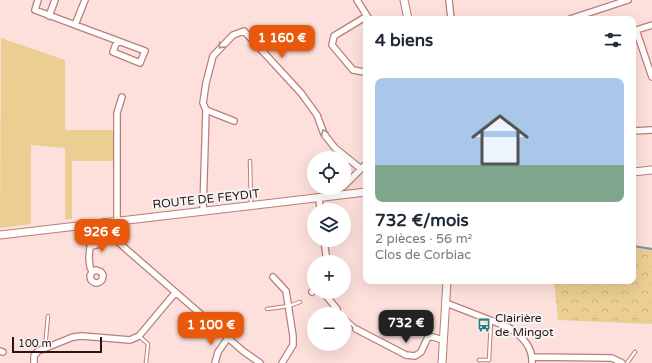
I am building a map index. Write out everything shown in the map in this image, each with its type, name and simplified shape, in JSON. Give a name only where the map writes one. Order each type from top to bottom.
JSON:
[{"type":"street","points":[[38,0],[35,10],[145,51],[140,62],[113,52],[117,41]]},
{"type":"street","points":[[49,16],[55,0]]},
{"type":"street","points":[[75,25],[85,0]]},
{"type":"street","points":[[404,0],[407,16]]},
{"type":"street","points":[[449,0],[451,16]]},
{"type":"street","points":[[606,0],[606,7]]},
{"type":"street","points":[[579,16],[628,0]]},
{"type":"street","points":[[360,1],[368,16]]},
{"type":"street","points":[[363,20],[334,36],[332,44],[354,70],[363,72]]},
{"type":"street","points":[[636,29],[652,25]]},
{"type":"street","points":[[203,210],[206,110],[203,104],[206,83],[213,56],[233,35],[244,31],[301,93],[317,115],[324,134],[334,148],[361,169],[351,179]]},
{"type":"street","points":[[636,35],[652,77]]},
{"type":"street","points":[[117,221],[117,113],[122,97]]},
{"type":"street","points":[[206,110],[234,121]]},
{"type":"street","points":[[636,131],[652,130]]},
{"type":"street","points":[[636,172],[652,170]]},
{"type":"street","name":"ROUTE DE FEYDIT","points":[[351,193],[363,192]]},
{"type":"street","name":"ROUTE DE FEYDIT","points":[[0,236],[104,222],[334,195]]},
{"type":"street","points":[[319,197],[319,203]]},
{"type":"street","points":[[104,222],[111,235],[175,293],[243,351],[260,363]]},
{"type":"street","points":[[92,272],[89,266],[90,247],[105,242],[111,235]]},
{"type":"street","points":[[273,278],[286,292],[293,336],[293,345],[282,363]]},
{"type":"street","points":[[442,363],[447,284]]},
{"type":"street","points":[[34,363],[34,356],[38,351],[73,337],[82,336],[130,340],[139,336],[175,293]]},
{"type":"street","points":[[329,299],[335,307]]},
{"type":"street","points":[[446,304],[508,327],[518,334],[526,344],[532,360],[612,358],[622,363]]},
{"type":"street","points":[[356,329],[406,355],[415,356],[421,352],[428,337],[443,340]]},
{"type":"street","points":[[215,363],[218,352],[228,338]]},
{"type":"lane","points":[[250,162],[251,205]]},
{"type":"lane","points":[[267,309],[289,306],[300,302]]},
{"type":"lane","points":[[45,348],[48,316]]},
{"type":"lane","points":[[479,360],[489,360],[491,320]]},
{"type":"lane","points":[[351,324],[356,329]]},
{"type":"lane","points":[[139,336],[148,344],[146,363]]},
{"type":"lane","points":[[627,363],[635,352]]},
{"type":"green space","points":[[1,38],[65,60],[65,130],[113,130],[113,161],[72,161],[72,219],[65,219],[65,148],[31,145],[31,224],[0,228]]},
{"type":"green space","points":[[636,245],[652,248],[652,324],[558,320],[554,284],[636,284]]},
{"type":"waterway","points":[[636,246],[652,249]]},
{"type":"place","name":"Clairière de Mingot","points":[[484,325]]}]
